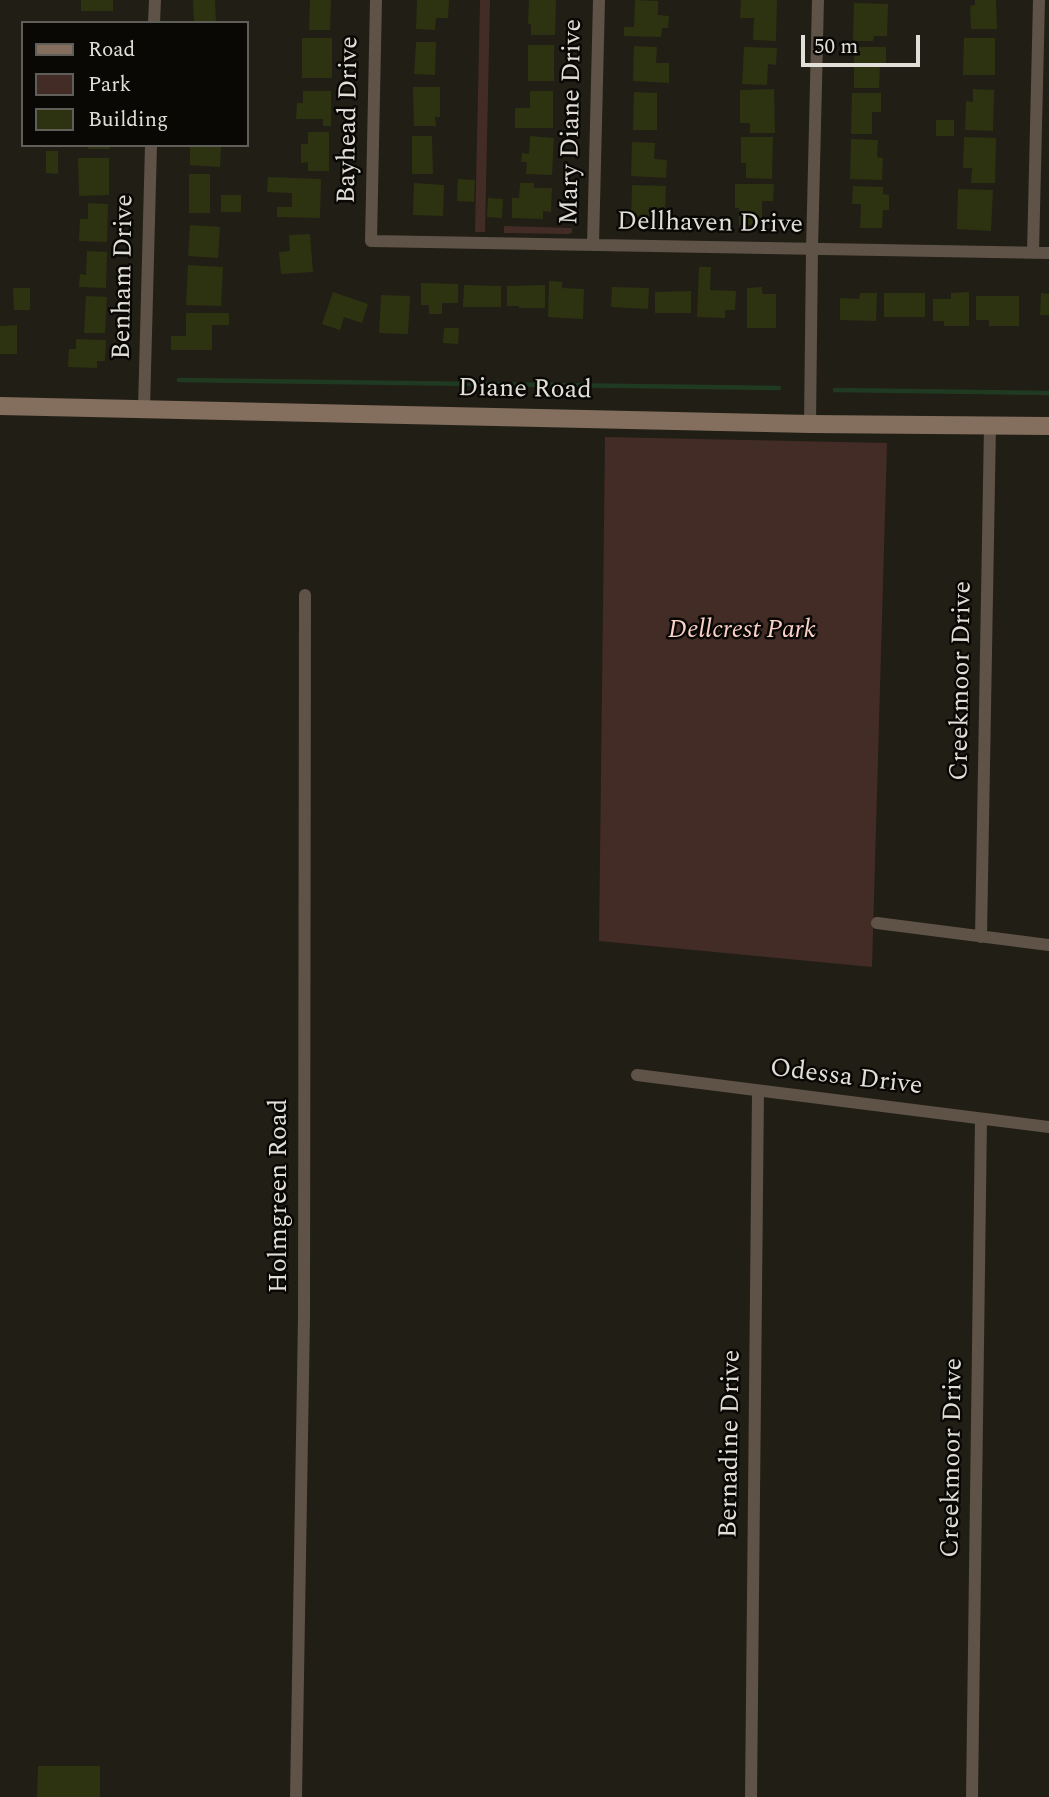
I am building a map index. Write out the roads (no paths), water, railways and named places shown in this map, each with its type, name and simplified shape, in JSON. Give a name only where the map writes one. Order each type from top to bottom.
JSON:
[{"type":"street","points":[[155,0],[155,21]]},
{"type":"street","name":"Bayhead Drive","points":[[371,241],[376,0]]},
{"type":"street","name":"Mary Diane Drive","points":[[593,245],[599,0]]},
{"type":"street","points":[[810,424],[818,0]]},
{"type":"street","points":[[1033,253],[1039,0]]},
{"type":"street","name":"Benham Drive","points":[[145,409],[151,147]]},
{"type":"street","name":"Dellhaven Drive","points":[[371,241],[1049,253]]},
{"type":"street","name":"Diane Road","points":[[0,406],[810,424],[1049,426]]},
{"type":"street","name":"Creekmoor Drive","points":[[981,937],[990,425]]},
{"type":"street","name":"Holmgreen Road","points":[[296,1797],[304,1317],[305,595]]},
{"type":"street","points":[[877,923],[1049,946]]},
{"type":"street","name":"Odessa Drive","points":[[637,1075],[1049,1127]]},
{"type":"street","name":"Bernadine Drive","points":[[751,1797],[758,1091]]},
{"type":"street","name":"Creekmoor Drive","points":[[972,1797],[981,1119]]},
{"type":"waterway","points":[[179,380],[779,388]]},
{"type":"waterway","points":[[835,390],[1049,393]]},
{"type":"park label","name":"Dellcrest Park","points":[[742,632]]}]
